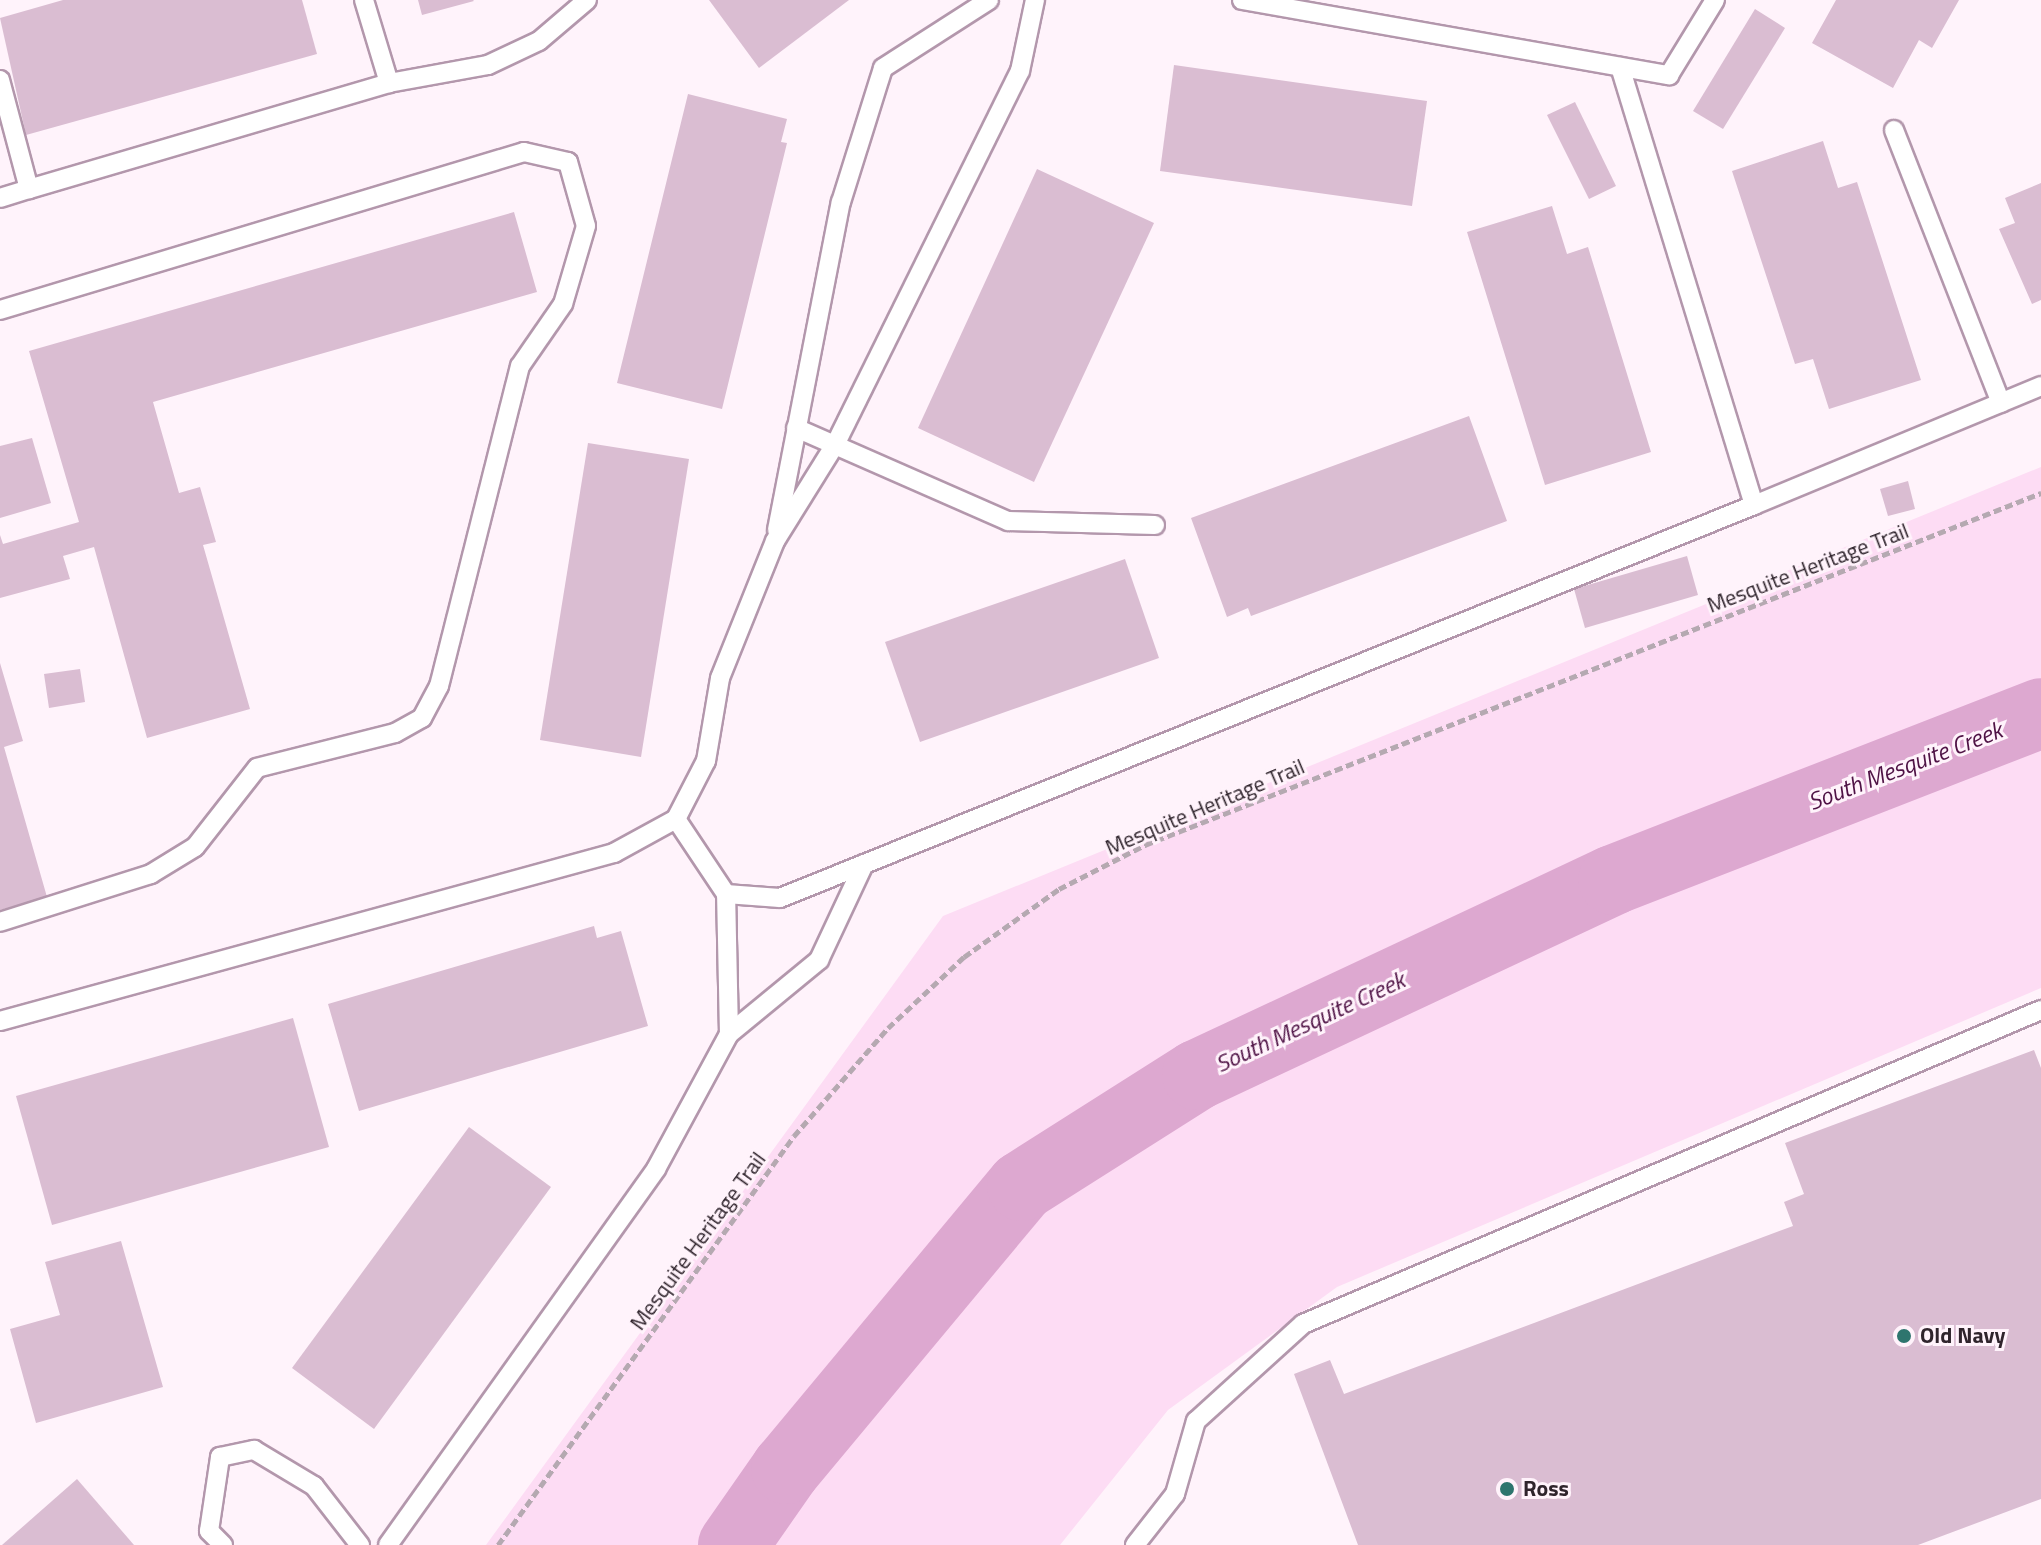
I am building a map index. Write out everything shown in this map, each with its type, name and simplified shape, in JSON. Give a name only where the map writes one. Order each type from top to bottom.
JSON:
[{"type":"lane","points":[[364,0],[389,83]]},
{"type":"lane","points":[[0,198],[389,83],[488,65],[539,41],[587,0]]},
{"type":"lane","points":[[775,541],[841,202],[883,68],[989,0]]},
{"type":"lane","points":[[0,1021],[614,853],[676,819],[706,761],[720,678],[775,541],[836,443],[1020,71],[1035,0]]},
{"type":"lane","points":[[1242,0],[1669,75],[1715,0]]},
{"type":"lane","points":[[1620,67],[1754,505]]},
{"type":"lane","points":[[0,80],[29,189]]},
{"type":"lane","points":[[1894,130],[2001,403]]},
{"type":"lane","points":[[0,310],[524,152],[568,162],[586,226],[563,304],[520,366],[439,686],[422,718],[395,733],[257,768],[195,847],[151,874],[0,922]]},
{"type":"lane","points":[[726,894],[780,898],[2041,386]]},
{"type":"lane","points":[[796,428],[1008,521],[1155,525]]},
{"type":"lane","points":[[676,819],[726,894],[729,1034]]},
{"type":"lane","points":[[388,1545],[656,1169],[729,1034],[819,960],[864,864]]},
{"type":"lane","points":[[1135,1545],[1175,1494],[1196,1421],[1303,1324],[2041,1010]]},
{"type":"lane","points":[[223,1545],[209,1531],[220,1457],[254,1450],[314,1486],[360,1545]]},
{"type":"path","name":"Mesquite Heritage Trail","points":[[498,1545],[794,1136],[888,1028],[964,957],[1059,889],[1145,845],[2041,493]]},
{"type":"shaded area","points":[[2041,467],[2041,988],[1337,1287],[1168,1410],[1060,1545],[486,1545],[943,916]]},
{"type":"building","points":[[63,0],[302,0],[317,54],[26,135],[0,18]]},
{"type":"building","points":[[418,0],[473,0],[474,1],[422,15]]},
{"type":"building","points":[[709,0],[849,0],[759,68]]},
{"type":"building","points":[[1836,0],[1959,0],[1932,48],[1919,40],[1893,88],[1812,43]]},
{"type":"building","points":[[1755,9],[1785,28],[1723,129],[1693,111]]},
{"type":"building","points":[[1174,65],[1427,101],[1412,206],[1160,171]]},
{"type":"building","points":[[688,94],[787,119],[781,142],[787,143],[722,409],[617,383]]},
{"type":"building","points":[[1575,102],[1616,186],[1589,199],[1547,115]]},
{"type":"building","points":[[1823,141],[1838,188],[1857,182],[1921,380],[1829,409],[1813,359],[1795,364],[1732,171]]},
{"type":"building","points":[[1037,169],[1154,223],[1034,482],[918,428]]},
{"type":"building","points":[[2041,183],[2041,300],[2032,304],[1999,229],[2015,223],[2005,198]]},
{"type":"building","points":[[1552,206],[1567,254],[1588,247],[1651,452],[1545,485],[1467,232]]},
{"type":"building","points":[[514,212],[537,292],[153,402],[179,493],[200,487],[216,542],[203,545],[250,709],[147,738],[94,547],[63,556],[70,579],[0,598],[0,535],[3,544],[79,522],[29,351]]},
{"type":"building","points":[[1469,416],[1507,521],[1251,616],[1248,608],[1227,617],[1191,518]]},
{"type":"building","points":[[32,438],[51,503],[0,518],[0,446]]},
{"type":"building","points":[[588,443],[689,459],[641,757],[540,740]]},
{"type":"building","points":[[1908,481],[1915,509],[1888,516],[1880,489]]},
{"type":"building","points":[[1687,556],[1698,595],[1585,628],[1574,589]]},
{"type":"building","points":[[1125,559],[1159,658],[920,742],[885,642]]},
{"type":"building","points":[[0,663],[23,741],[4,747],[47,897],[0,910]]},
{"type":"building","points":[[80,669],[85,702],[49,708],[44,674]]},
{"type":"building","points":[[594,926],[597,938],[621,931],[648,1026],[359,1111],[328,1004]]},
{"type":"building","points":[[293,1018],[329,1147],[52,1225],[16,1096]]},
{"type":"building","points":[[2034,1050],[2041,1068],[2041,1499],[1918,1545],[1358,1545],[1294,1374],[1330,1360],[1344,1394],[1793,1226],[1784,1202],[1804,1194],[1785,1143]]},
{"type":"building","points":[[469,1127],[551,1187],[374,1429],[292,1368]]},
{"type":"building","points":[[121,1241],[163,1387],[36,1423],[10,1329],[60,1315],[45,1262]]},
{"type":"building","points":[[77,1479],[134,1545],[2,1545]]},
{"type":"waterway","name":"South Mesquite Creek","points":[[733,1545],[786,1469],[1022,1186],[1197,1075],[1613,880],[2041,713]]},
{"type":"place","name":"Old Navy","points":[[1904,1336]]},
{"type":"place","name":"Ross","points":[[1507,1489]]}]
